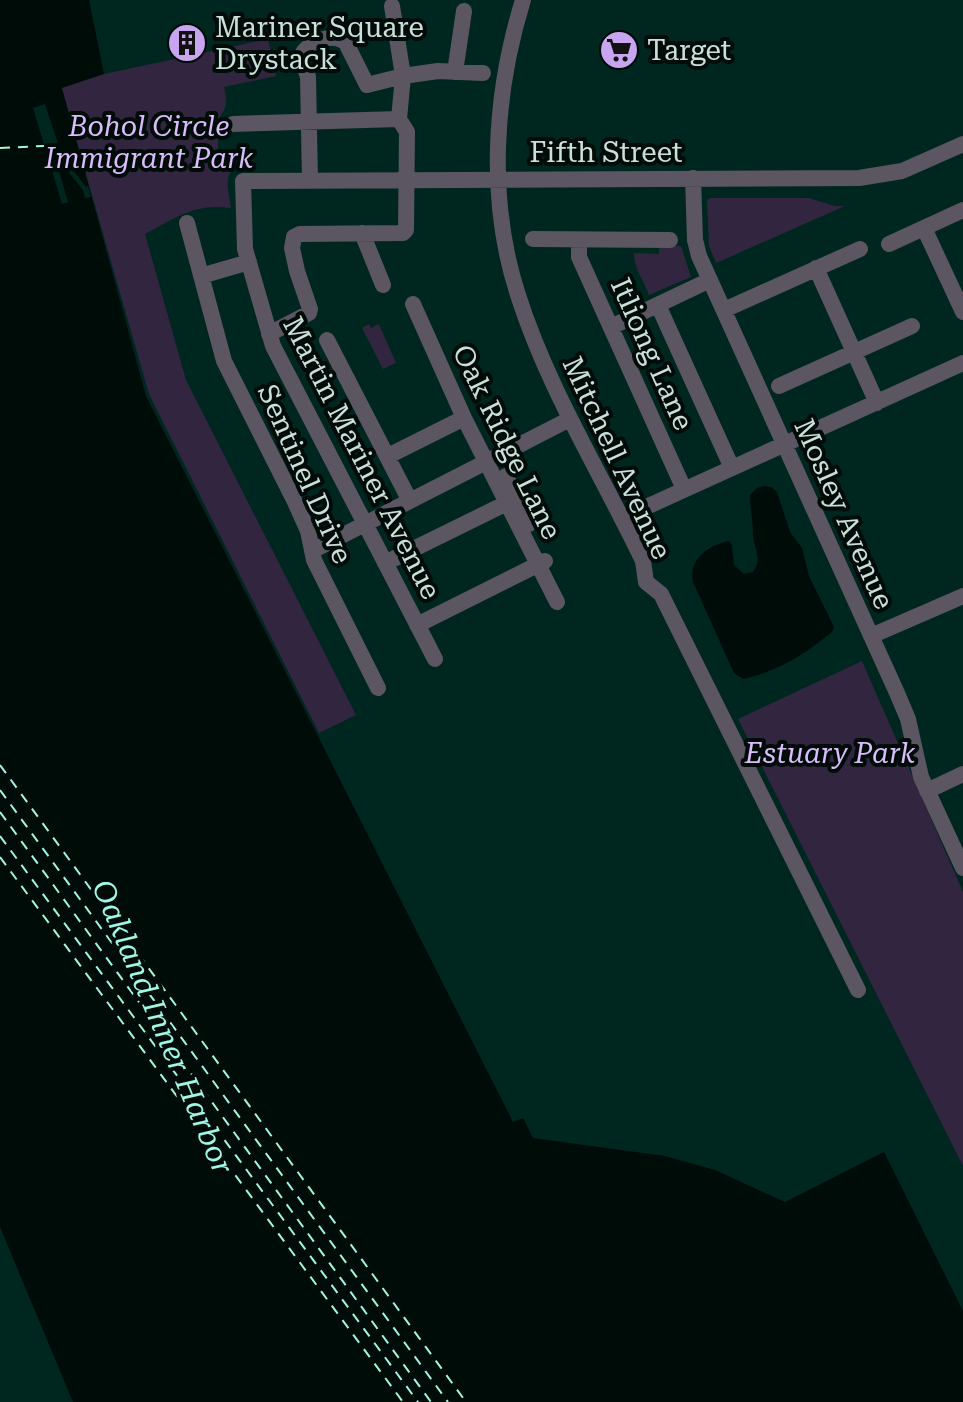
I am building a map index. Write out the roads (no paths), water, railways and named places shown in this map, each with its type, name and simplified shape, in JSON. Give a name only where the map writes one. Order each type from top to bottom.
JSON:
[{"type":"street","name":"Mitchell Avenue","points":[[523,0],[503,83],[499,130],[504,238],[518,297],[570,419],[643,561],[646,582],[661,594],[858,990]]},
{"type":"street","points":[[269,334],[309,313],[292,248],[294,237],[300,234],[403,233],[406,230],[407,132],[399,119],[403,76],[392,6]]},
{"type":"street","points":[[455,72],[464,11]]},
{"type":"street","points":[[310,181],[308,77],[300,58],[311,45],[333,37],[340,38],[346,43],[367,85],[403,76],[483,73]]},
{"type":"street","points":[[233,124],[399,119]]},
{"type":"street","name":"Fifth Street","points":[[243,181],[874,177],[902,171],[963,144]]},
{"type":"street","name":"Mosley Avenue","points":[[693,178],[695,240],[710,280],[903,705],[927,791],[963,868]]},
{"type":"street","name":"Martin Mariner Avenue","points":[[243,181],[243,234],[269,334],[435,659]]},
{"type":"street","points":[[889,244],[963,210]]},
{"type":"street","name":"Sentinel Drive","points":[[187,223],[224,361],[300,512],[312,551],[378,688]]},
{"type":"street","points":[[924,228],[963,312]]},
{"type":"street","points":[[362,233],[383,285]]},
{"type":"street","points":[[533,239],[670,240]]},
{"type":"street","name":"Itliong Lane","points":[[579,240],[579,257],[684,489]]},
{"type":"street","points":[[724,310],[860,249]]},
{"type":"street","points":[[201,276],[249,262]]},
{"type":"street","points":[[816,268],[877,403]]},
{"type":"street","points":[[611,327],[710,280]]},
{"type":"street","name":"Oak Ridge Lane","points":[[413,304],[464,418],[492,459],[562,600]]},
{"type":"street","points":[[658,305],[732,468]]},
{"type":"street","points":[[779,386],[912,326]]},
{"type":"street","points":[[327,340],[410,501]]},
{"type":"street","points":[[622,518],[963,363]]},
{"type":"street","points":[[388,456],[464,418]]},
{"type":"street","points":[[312,551],[570,419]]},
{"type":"street","points":[[385,563],[511,500]]},
{"type":"street","points":[[417,625],[543,562]]},
{"type":"street","points":[[871,636],[963,596]]},
{"type":"street","points":[[927,791],[963,774]]},
{"type":"water","name":"Oakland Inner Harbor","points":[[0,0],[89,0],[104,74],[62,88],[146,396],[513,1122],[523,1118],[533,1138],[665,1156],[715,1170],[785,1202],[884,1152],[963,1311],[963,1402],[73,1402],[0,1227]]},
{"type":"water","points":[[764,486],[777,492],[790,532],[802,548],[809,576],[834,627],[832,632],[801,655],[768,672],[743,679],[734,673],[692,574],[701,555],[729,541],[734,565],[744,574],[753,572],[758,558],[750,495]]},
{"type":"place","name":"Mariner Square Drystack","points":[[187,43]]},
{"type":"place","name":"Target","points":[[619,50]]},
{"type":"park label","name":"Bohol Circle Immigrant Park","points":[[149,142]]},
{"type":"park label","name":"Estuary Park","points":[[830,753]]}]
